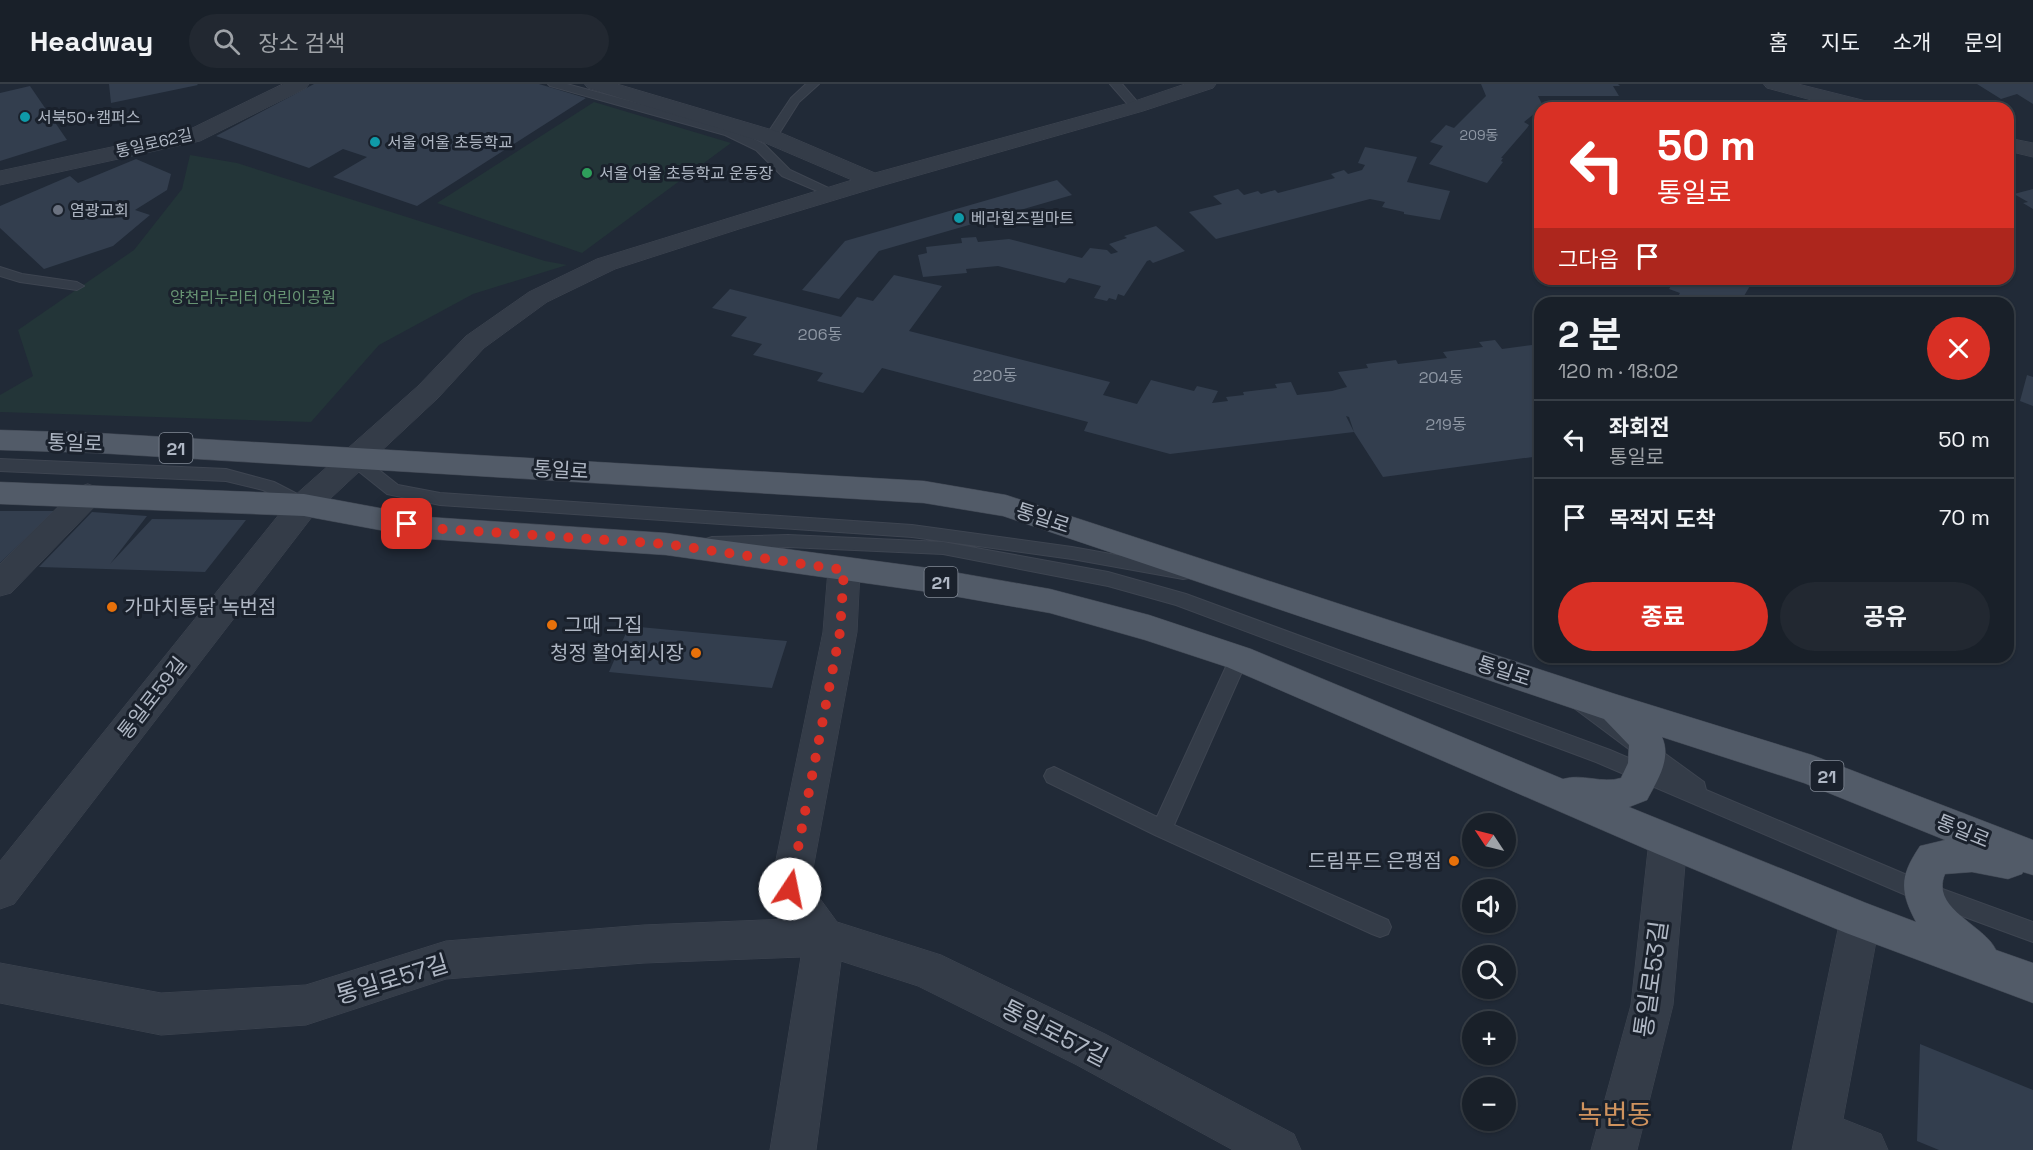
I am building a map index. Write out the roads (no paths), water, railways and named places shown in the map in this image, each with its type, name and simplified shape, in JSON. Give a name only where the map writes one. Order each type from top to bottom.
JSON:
[{"type":"main road","name":"통일로","points":[[0,440],[97,443],[924,492],[1006,506],[1615,708],[1812,770],[2033,858]]},
{"type":"main road","name":"21","points":[[0,493],[304,505],[428,528],[666,544],[936,581],[1050,601],[1149,628],[1239,658],[1668,841],[1860,920],[2033,983]]},
{"type":"main road","points":[[1547,789],[1614,796],[1634,789],[1646,764],[1648,743],[1638,729],[1615,708]]},
{"type":"main road","points":[[1992,968],[1934,915],[1921,891],[1924,868],[1934,858],[1972,855],[2033,867]]},
{"type":"street","name":"통일로62길","points":[[0,178],[192,136],[299,84]]},
{"type":"street","name":"통일로59길","points":[[0,891],[304,505],[352,458],[428,392],[475,342],[538,297],[606,264],[873,181],[1136,107],[1206,84]]},
{"type":"street","points":[[1774,84],[1843,102]]},
{"type":"street","points":[[601,85],[771,137],[873,181]]},
{"type":"street","points":[[2014,145],[2033,150]]},
{"type":"street","points":[[0,584],[88,495]]},
{"type":"street","points":[[793,1150],[824,937],[790,889],[840,632],[844,570]]},
{"type":"street","name":"통일로53길","points":[[1614,1150],[1652,1005],[1668,841]]},
{"type":"street","points":[[1860,920],[1817,1141],[1865,1150]]},
{"type":"street","name":"통일로57길","points":[[0,983],[161,1014],[306,1005],[446,960],[644,944],[824,937],[926,969],[1090,1049],[1278,1150]]},
{"type":"lane","points":[[554,84],[729,132],[760,147],[786,173],[833,194]]},
{"type":"lane","points":[[771,137],[795,100],[813,84]]},
{"type":"lane","points":[[1116,84],[1136,107]]},
{"type":"lane","points":[[0,271],[20,278],[77,286]]},
{"type":"lane","points":[[0,465],[226,475],[268,486],[304,505]]},
{"type":"lane","points":[[666,544],[788,541],[943,549],[1108,579],[1180,599],[1592,752],[1646,764]]},
{"type":"lane","points":[[1162,829],[1239,658]]},
{"type":"lane","points":[[1563,690],[1646,764],[1723,806],[1921,891],[2033,932]]},
{"type":"lane","points":[[1054,776],[1162,829],[1380,927]]},
{"type":"place","name":"서북50+캠퍼스","points":[[25,117]]},
{"type":"place","name":"서울 어울 초등학교","points":[[375,142]]},
{"type":"place","name":"서울 어울 초등학교 운동장","points":[[587,173]]},
{"type":"place","name":"염광교회","points":[[58,210]]},
{"type":"place","name":"베라힐즈필마트","points":[[959,218]]},
{"type":"place","name":"가마치통닭 녹번점","points":[[112,607]]},
{"type":"place","name":"그때 그집","points":[[552,625]]},
{"type":"place","name":"청정 활어회시장","points":[[696,653]]},
{"type":"place","name":"드림푸드 은평점","points":[[1454,861]]},
{"type":"district","name":"녹번동","points":[[1615,1114]]},
{"type":"park label","name":"양천리누리터 어린이공원","points":[[253,297]]}]
